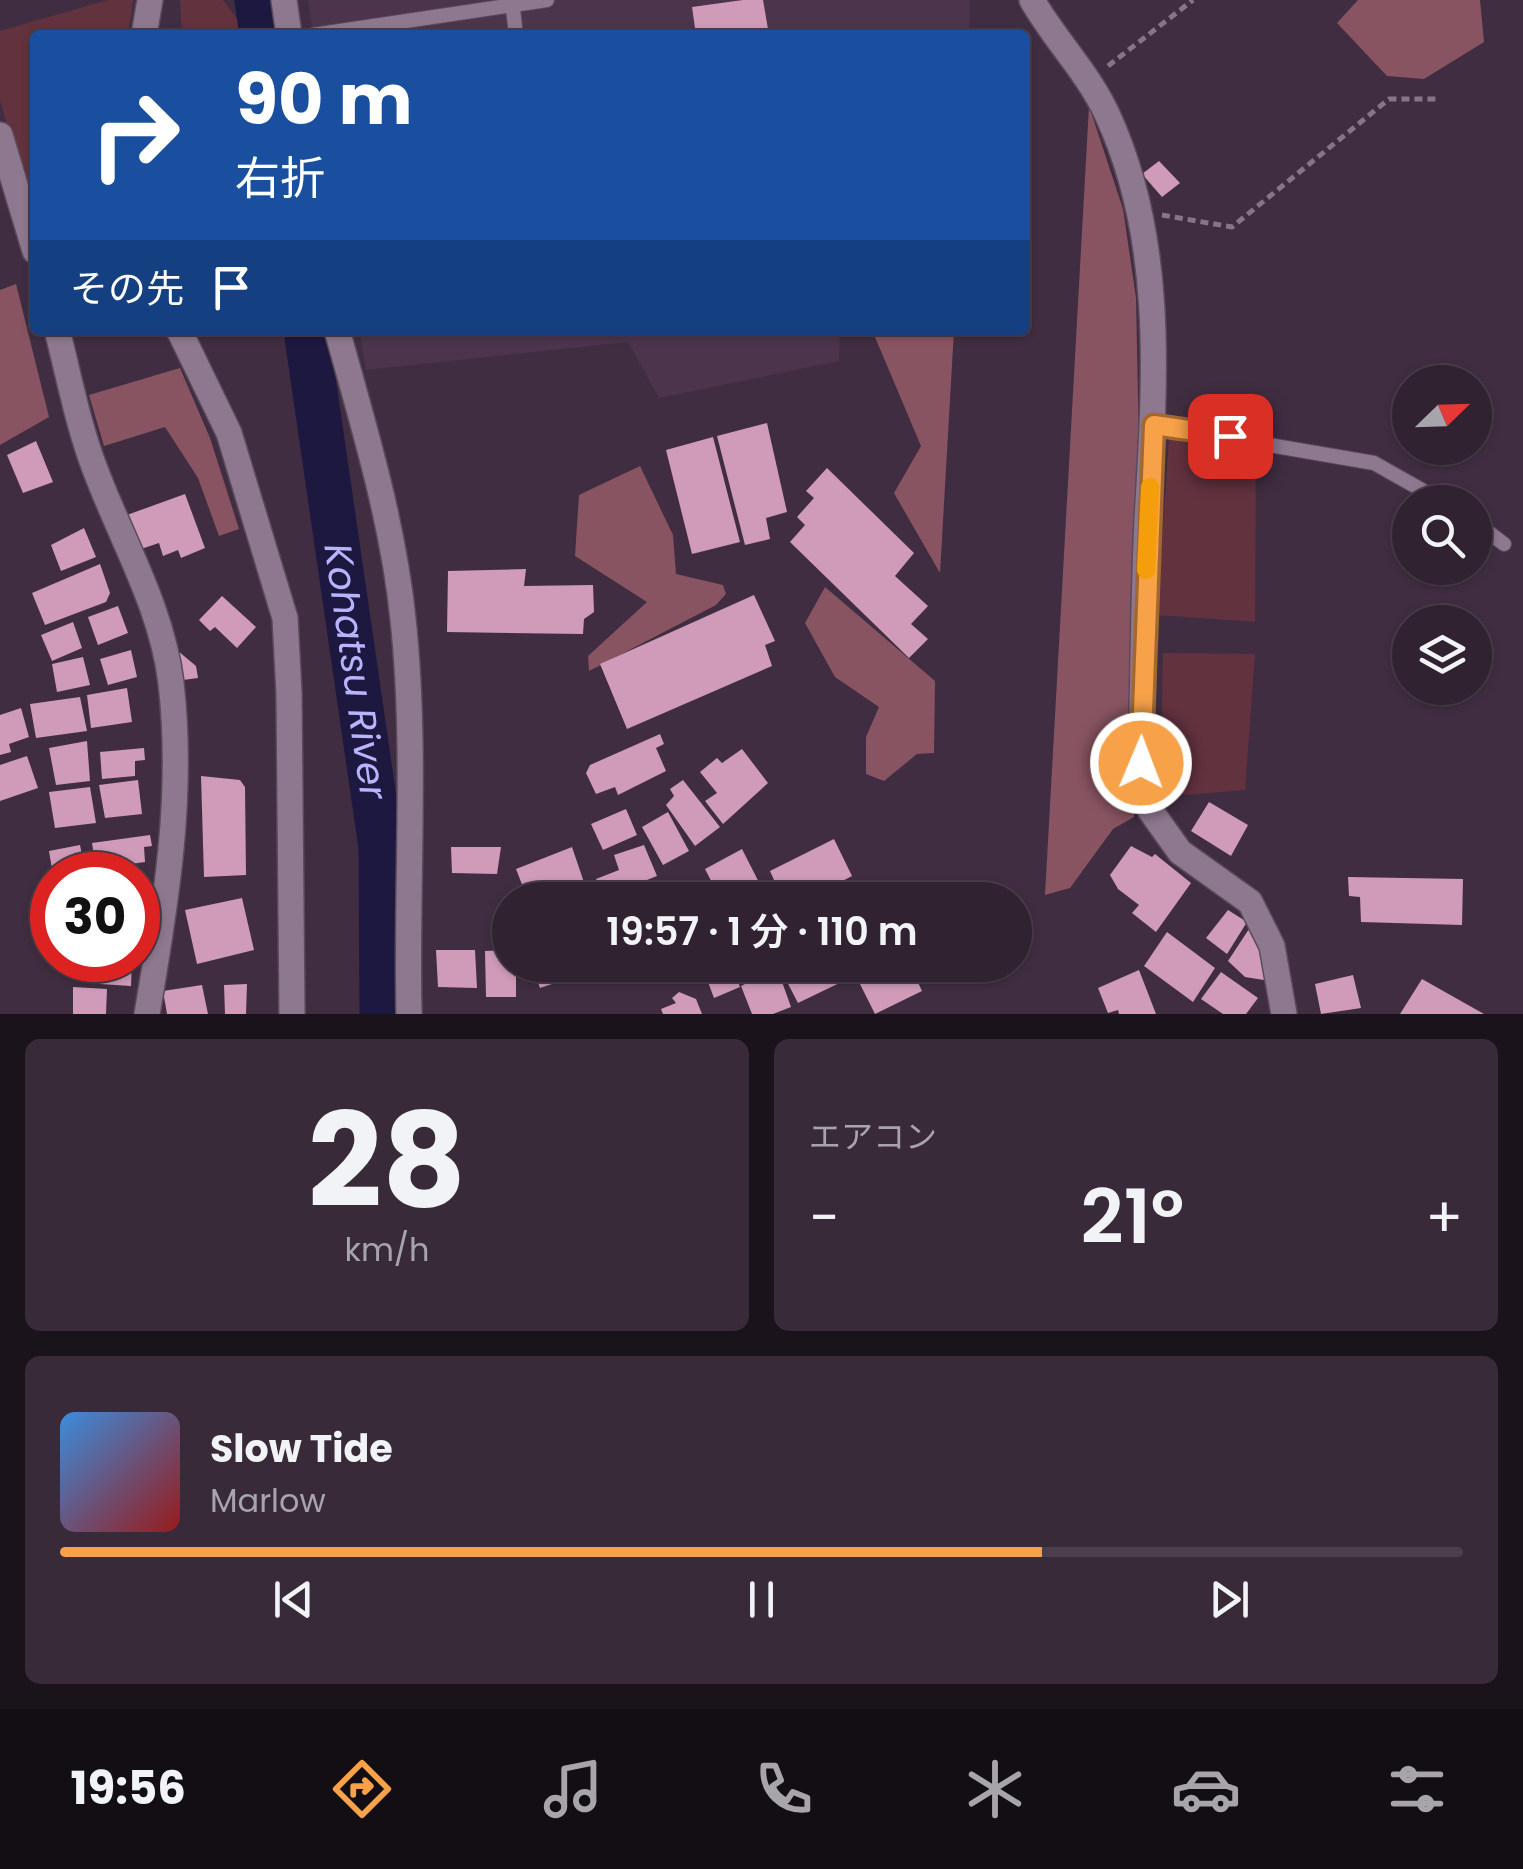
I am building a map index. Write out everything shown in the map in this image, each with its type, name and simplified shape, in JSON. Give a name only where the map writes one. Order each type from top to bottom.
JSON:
[{"type":"street","points":[[145,30],[150,0]]},
{"type":"street","points":[[284,0],[288,30]]},
{"type":"street","points":[[1032,0],[1066,54],[1090,80],[1131,178],[1150,280],[1154,425],[1141,763],[1150,810],[1180,852],[1250,902],[1272,946],[1284,1014]]},
{"type":"street","points":[[0,136],[30,235]]},
{"type":"street","points":[[58,335],[94,467],[146,586],[171,680],[176,806],[168,894],[148,1014]]},
{"type":"street","points":[[181,335],[228,433],[285,618],[292,1014]]},
{"type":"street","points":[[338,335],[395,558],[403,617],[408,694],[409,1014]]},
{"type":"lane","points":[[342,30],[512,2],[547,0]]},
{"type":"lane","points":[[512,2],[515,30]]},
{"type":"lane","points":[[1154,425],[1374,463],[1413,485]]},
{"type":"lane","points":[[1492,535],[1504,544]]},
{"type":"path","points":[[1090,80],[1193,0]]},
{"type":"path","points":[[1140,214],[1232,226],[1389,99],[1438,99]]},
{"type":"shaded area","points":[[108,0],[133,0],[129,30],[30,30],[30,203],[0,100],[0,31]]},
{"type":"shaded area","points":[[180,0],[223,0],[238,20],[239,30],[182,30]]},
{"type":"shaded area","points":[[308,0],[970,0],[969,30],[312,30]]},
{"type":"shaded area","points":[[1358,0],[1480,0],[1484,42],[1424,79],[1387,76],[1337,23]]},
{"type":"shaded area","points":[[1089,106],[1123,209],[1136,298],[1140,496],[1134,817],[1113,829],[1070,888],[1045,895]]},
{"type":"shaded area","points":[[16,284],[49,417],[0,445],[0,290]]},
{"type":"shaded area","points":[[360,335],[840,335],[839,361],[659,398],[628,342],[366,370]]},
{"type":"shaded area","points":[[874,335],[954,335],[940,573],[894,493],[921,446]]},
{"type":"shaded area","points":[[180,368],[210,438],[239,529],[219,536],[198,478],[165,427],[104,446],[89,395]]},
{"type":"shaded area","points":[[1169,439],[1256,458],[1255,622],[1157,615]]},
{"type":"shaded area","points":[[640,466],[673,535],[676,574],[723,585],[726,594],[716,605],[589,671],[588,656],[647,602],[575,556],[579,495]]},
{"type":"shaded area","points":[[825,587],[935,681],[934,753],[917,754],[884,781],[866,774],[866,737],[879,707],[835,677],[805,623]]},
{"type":"shaded area","points":[[1163,653],[1255,654],[1245,790],[1160,797]]},
{"type":"building","points":[[763,0],[768,30],[695,30],[692,7]]},
{"type":"building","points":[[1159,161],[1180,183],[1162,197],[1142,174]]},
{"type":"building","points":[[767,423],[787,512],[766,518],[770,539],[745,545],[717,436]]},
{"type":"building","points":[[713,437],[740,542],[692,554],[666,450]]},
{"type":"building","points":[[36,441],[53,482],[23,493],[7,455]]},
{"type":"building","points":[[827,468],[914,553],[895,576],[928,606],[911,624],[928,639],[909,658],[790,542],[805,525],[797,517],[814,498],[806,491]]},
{"type":"building","points":[[185,494],[205,548],[181,558],[178,550],[163,556],[159,543],[141,549],[127,515]]},
{"type":"building","points":[[84,528],[96,557],[61,571],[51,545]]},
{"type":"building","points":[[100,564],[110,593],[106,602],[45,625],[32,593]]},
{"type":"building","points":[[526,569],[524,586],[593,585],[594,612],[584,619],[583,634],[447,632],[448,571]]},
{"type":"building","points":[[754,595],[775,641],[765,645],[772,666],[627,729],[600,664]]},
{"type":"building","points":[[222,596],[256,627],[237,648],[215,627],[210,631],[199,620]]},
{"type":"building","points":[[118,606],[128,633],[98,645],[88,617]]},
{"type":"building","points":[[73,622],[82,648],[52,661],[41,635]]},
{"type":"building","points":[[131,650],[137,677],[108,685],[100,659]]},
{"type":"building","points":[[178,651],[196,666],[198,678],[175,681],[170,654]]},
{"type":"building","points":[[83,657],[90,685],[57,692],[52,664]]},
{"type":"building","points":[[127,688],[132,722],[91,728],[87,695]]},
{"type":"building","points":[[80,697],[87,731],[36,738],[30,704]]},
{"type":"building","points":[[21,708],[29,737],[9,744],[11,752],[0,755],[0,715]]},
{"type":"building","points":[[660,734],[664,744],[656,748],[666,771],[618,795],[615,787],[596,794],[586,773],[590,765]]},
{"type":"building","points":[[87,741],[90,781],[56,785],[49,748]]},
{"type":"building","points":[[144,748],[145,760],[135,761],[135,776],[102,779],[100,752]]},
{"type":"building","points":[[742,749],[768,783],[723,824],[705,801],[717,793],[700,772],[717,758],[722,763]]},
{"type":"building","points":[[27,756],[38,788],[0,801],[0,765]]},
{"type":"building","points":[[201,776],[240,780],[245,787],[246,875],[204,877]]},
{"type":"building","points":[[138,780],[142,814],[105,818],[99,785]]},
{"type":"building","points":[[683,780],[720,827],[695,846],[666,805],[674,796],[670,789]]},
{"type":"building","points":[[90,787],[96,823],[55,828],[49,792]]},
{"type":"building","points":[[1209,802],[1248,825],[1231,856],[1191,831]]},
{"type":"building","points":[[626,809],[637,835],[603,850],[591,824]]},
{"type":"building","points":[[668,812],[689,851],[663,865],[642,827]]},
{"type":"building","points":[[150,835],[152,846],[144,847],[144,852],[93,852],[92,843]]},
{"type":"building","points":[[834,839],[852,876],[840,882],[775,882],[770,871]]},
{"type":"building","points":[[80,845],[81,852],[49,852]]},
{"type":"building","points":[[644,845],[657,876],[642,882],[597,882],[596,879],[619,870],[614,855]]},
{"type":"building","points":[[1131,846],[1152,857],[1155,854],[1191,883],[1156,932],[1132,913],[1139,905],[1118,889],[1110,875]]},
{"type":"building","points":[[451,847],[501,847],[497,874],[452,873]]},
{"type":"building","points":[[572,847],[584,882],[521,882],[516,869]]},
{"type":"building","points":[[742,849],[759,882],[712,882],[705,869]]},
{"type":"building","points":[[1348,877],[1463,879],[1462,925],[1361,922],[1360,897],[1349,896]]},
{"type":"building","points":[[242,898],[254,950],[197,964],[185,910]]},
{"type":"building","points":[[1228,910],[1247,922],[1227,954],[1206,938]]},
{"type":"building","points":[[1249,929],[1263,940],[1272,971],[1264,980],[1245,977],[1228,961]]},
{"type":"building","points":[[1167,932],[1215,968],[1193,1002],[1144,966]]},
{"type":"building","points":[[436,950],[475,950],[477,988],[438,987]]},
{"type":"building","points":[[485,951],[492,951],[492,982],[516,982],[516,997],[486,997]]},
{"type":"building","points":[[1139,970],[1156,1014],[1119,1014],[1118,1010],[1108,1013],[1098,988]]},
{"type":"building","points":[[1221,972],[1258,998],[1246,1014],[1223,1014],[1201,999]]},
{"type":"building","points":[[1353,975],[1361,1008],[1321,1014],[1315,984]]},
{"type":"building","points":[[1422,979],[1484,1014],[1400,1014]]},
{"type":"building","points":[[98,982],[131,982],[131,986]]},
{"type":"building","points":[[708,982],[738,982],[740,987],[714,998]]},
{"type":"building","points":[[749,982],[782,982],[791,1007],[773,1014],[752,1014],[741,986]]},
{"type":"building","points":[[787,982],[842,982],[798,1003]]},
{"type":"building","points":[[859,982],[918,982],[922,991],[875,1014]]},
{"type":"building","points":[[247,984],[246,1014],[225,1014],[224,985]]},
{"type":"building","points":[[202,985],[208,1014],[167,1014],[163,991]]},
{"type":"building","points":[[73,987],[107,989],[106,1014],[73,1014]]},
{"type":"building","points":[[679,992],[696,999],[702,1014],[663,1014],[661,1009],[676,1003],[672,998]]},
{"type":"waterway","name":"Kohatsu River","points":[[257,0],[261,30]]},
{"type":"waterway","name":"Kohatsu River","points":[[307,335],[381,847],[382,1014]]},
{"type":"slow traffic","points":[[1146,570],[1150,487]]},
{"type":"route","points":[[1141,763],[1147,521],[1154,425],[1230,436]]}]
